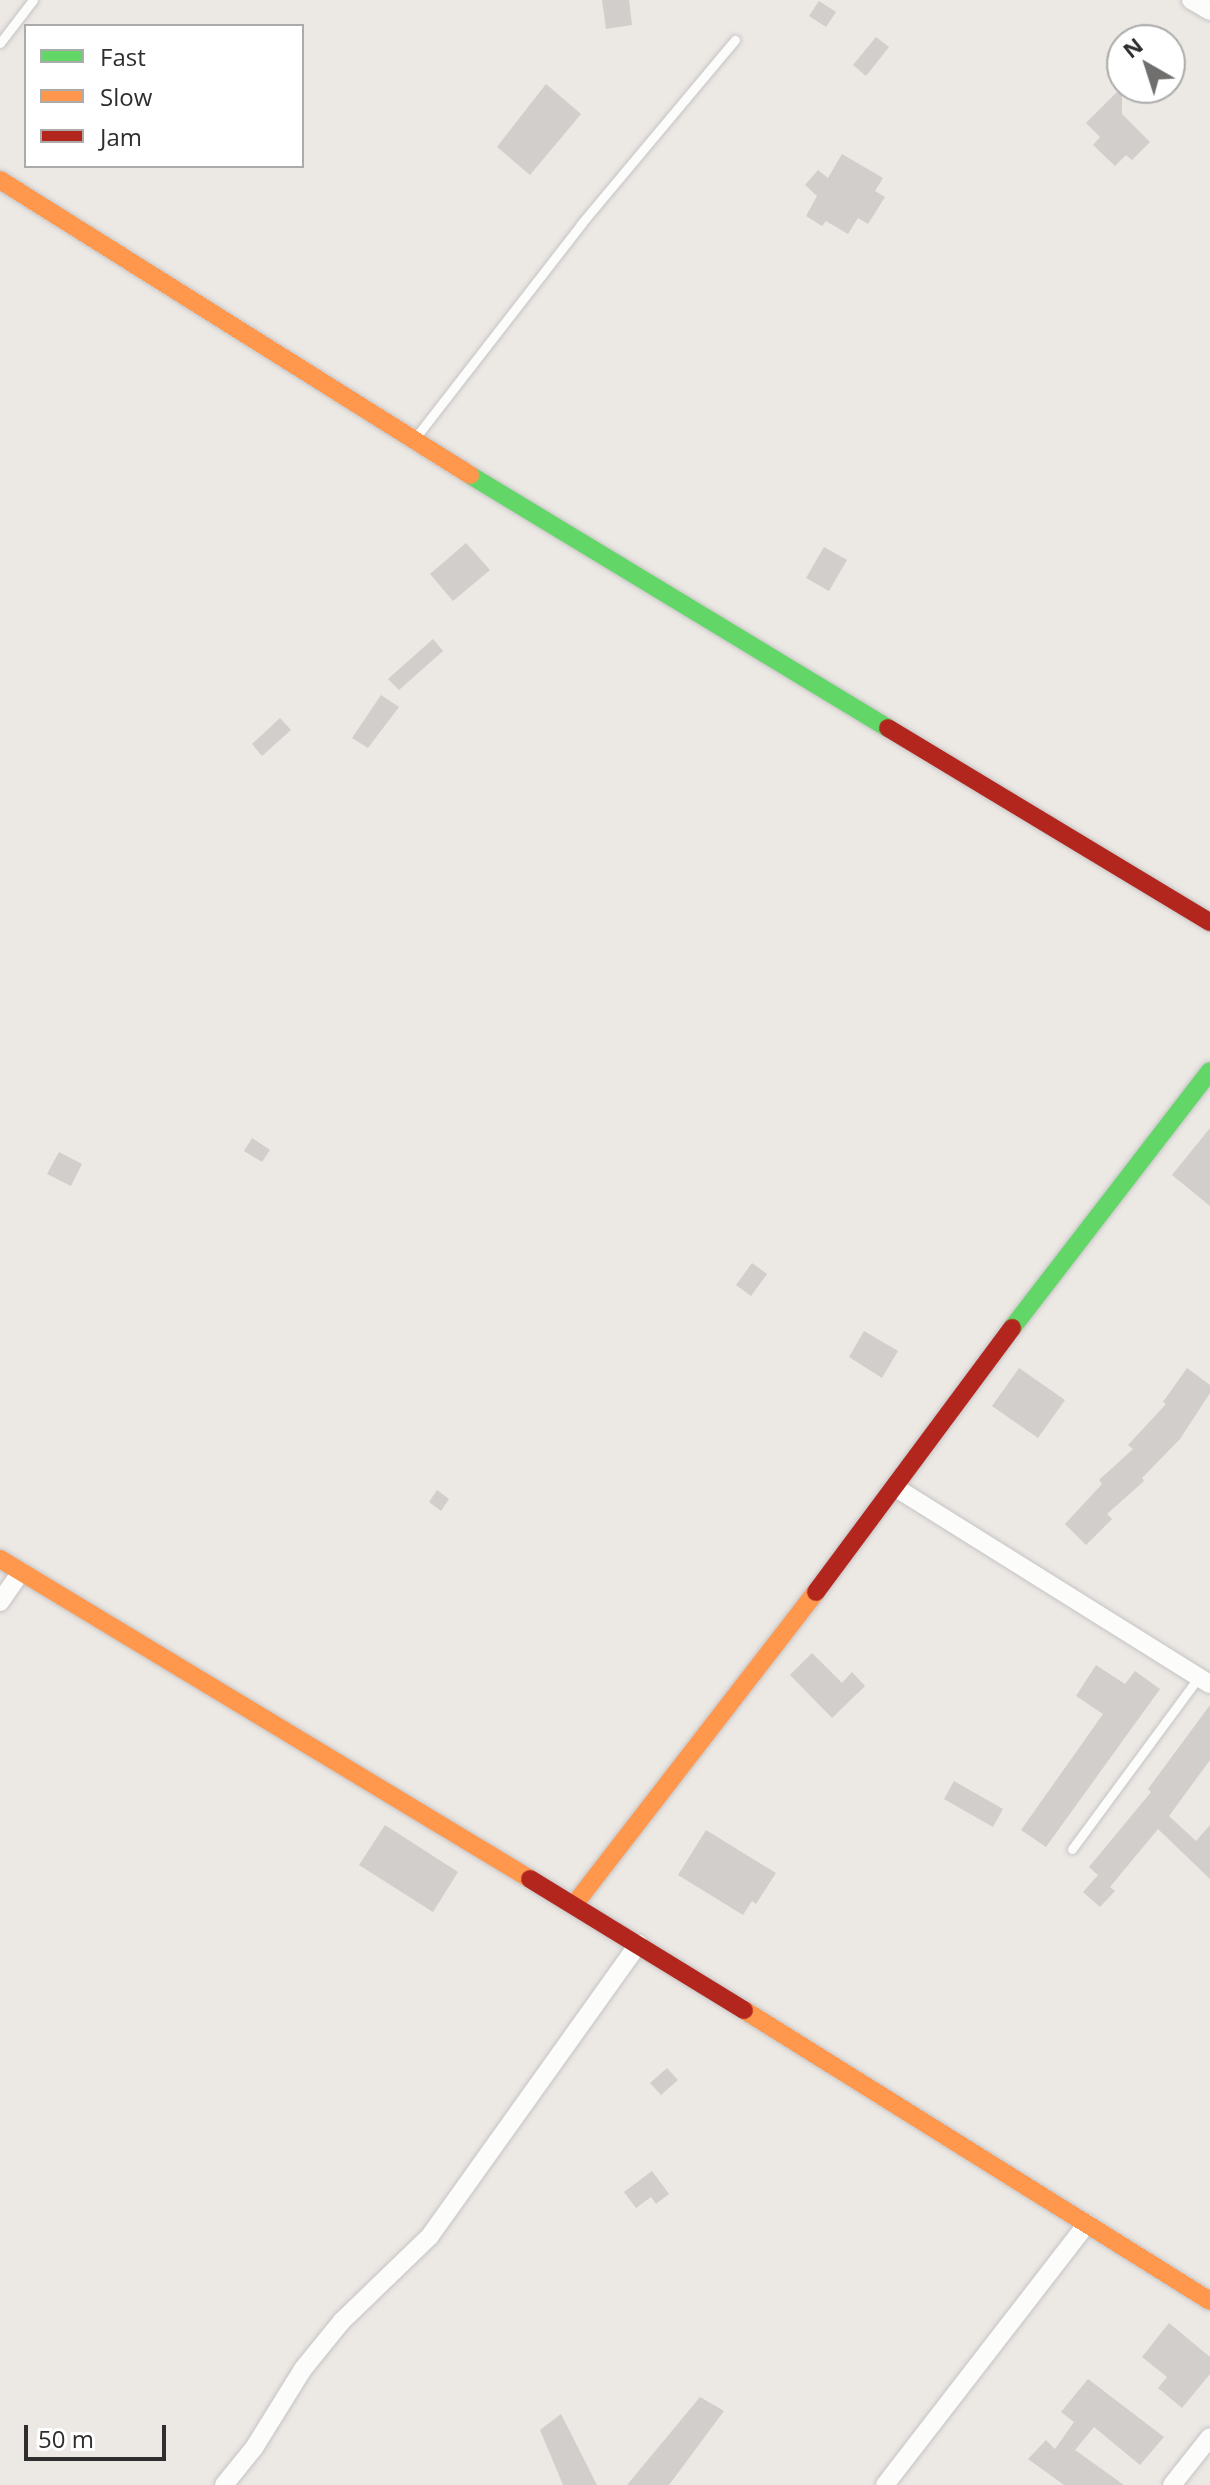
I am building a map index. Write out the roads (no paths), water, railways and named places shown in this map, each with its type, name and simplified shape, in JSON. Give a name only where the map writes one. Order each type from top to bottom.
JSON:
[{"type":"street","points":[[1191,0],[1210,11]]},
{"type":"street","points":[[0,180],[414,440],[1210,922]]},
{"type":"street","points":[[574,1905],[896,1488],[1047,1281],[1208,1078]]},
{"type":"street","points":[[896,1488],[1205,1680]]},
{"type":"street","points":[[0,1559],[638,1944],[1210,2301]]},
{"type":"street","points":[[0,1602],[21,1572]]},
{"type":"street","points":[[224,2485],[254,2448],[303,2369],[342,2321],[430,2236],[638,1944]]},
{"type":"street","points":[[885,2485],[1087,2224]]},
{"type":"street","points":[[1172,2485],[1210,2437]]},
{"type":"lane","points":[[0,43],[33,0]]},
{"type":"lane","points":[[414,440],[581,224],[735,40]]},
{"type":"lane","points":[[1072,1849],[1205,1680]]}]
